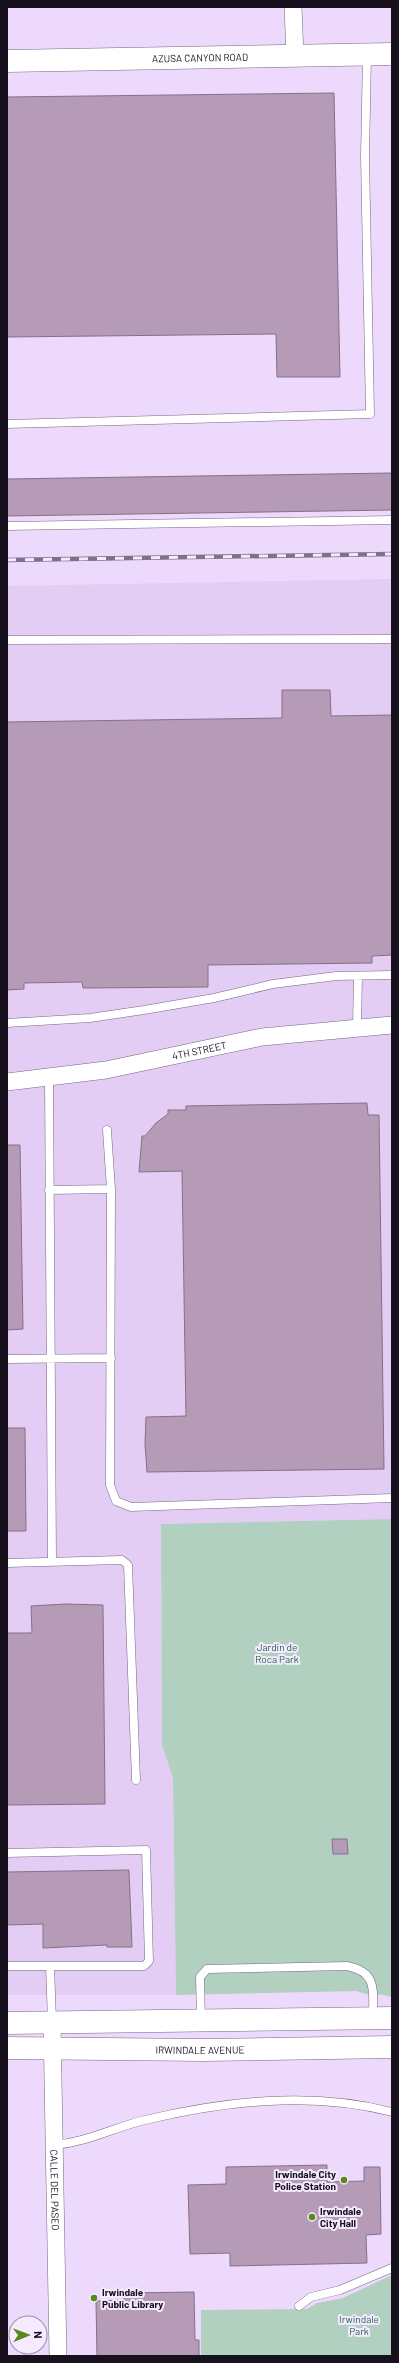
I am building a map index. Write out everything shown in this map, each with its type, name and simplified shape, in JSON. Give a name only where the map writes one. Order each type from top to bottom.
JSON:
[{"type":"main road","name":"AZUSA CANYON ROAD","points":[[7,62],[392,54]]},
{"type":"main road","points":[[7,2024],[382,2018]]},
{"type":"main road","name":"IRWINDALE AVENUE","points":[[7,2048],[52,2047],[204,2050],[392,2047]]},
{"type":"street","points":[[293,7],[296,55]]},
{"type":"street","name":"4TH STREET","points":[[7,1082],[49,1078],[151,1062],[262,1037],[392,1025]]},
{"type":"street","name":"CALLE DEL PASEO","points":[[52,2023],[58,2356]]},
{"type":"lane","points":[[7,424],[370,414],[365,156],[367,54]]},
{"type":"lane","points":[[7,526],[392,520]]},
{"type":"lane","points":[[7,640],[392,639]]},
{"type":"lane","points":[[7,1022],[98,1017],[214,998],[273,984],[336,976],[392,975]]},
{"type":"lane","points":[[358,976],[358,1027]]},
{"type":"lane","points":[[49,1078],[52,1562]]},
{"type":"lane","points":[[107,1130],[111,1189],[110,1485],[116,1501],[131,1507],[392,1498]]},
{"type":"lane","points":[[49,1190],[111,1189]]},
{"type":"lane","points":[[7,1358],[111,1358]]},
{"type":"lane","points":[[7,1563],[122,1560],[128,1565],[136,1780]]},
{"type":"lane","points":[[7,1853],[146,1850],[149,1962],[147,1964],[7,1966]]},
{"type":"lane","points":[[50,1966],[52,2023]]},
{"type":"lane","points":[[201,2021],[200,1977],[206,1970],[347,1966],[361,1969],[369,1976],[382,2018]]},
{"type":"lane","points":[[54,2145],[77,2143],[143,2121],[249,2101],[277,2100],[326,2102],[392,2112]]},
{"type":"lane","points":[[300,2306],[311,2297],[340,2290],[392,2268]]},
{"type":"shaded area","points":[[392,579],[392,1519],[161,1524],[162,1745],[173,1778],[176,1995],[7,1995],[7,586]]},
{"type":"green space","name":"Jardin de Roca Park","points":[[392,1519],[392,1997],[365,1994],[356,1991],[176,1995],[173,1778],[162,1745],[161,1524]]},
{"type":"green space","name":"Irwindale Park","points":[[392,2275],[392,2356],[201,2356],[201,2310],[307,2309],[317,2303],[343,2298]]},
{"type":"building","points":[[334,93],[340,377],[277,377],[276,334],[7,337],[7,97]]},
{"type":"building","points":[[392,473],[392,510],[7,516],[7,479]]},
{"type":"building","points":[[282,690],[330,690],[331,716],[392,715],[392,955],[372,956],[372,963],[208,965],[208,987],[83,988],[82,982],[24,983],[24,989],[7,990],[7,722],[282,718]]},
{"type":"building","points":[[367,1103],[368,1115],[379,1115],[384,1469],[147,1472],[145,1444],[146,1417],[186,1416],[182,1171],[139,1172],[142,1136],[145,1136],[156,1123],[168,1114],[168,1110],[186,1110],[186,1106]]},
{"type":"building","points":[[7,1145],[20,1145],[23,1329],[7,1330]]},
{"type":"building","points":[[7,1428],[25,1428],[26,1531],[7,1531]]},
{"type":"building","points":[[66,1604],[103,1605],[105,1804],[7,1805],[7,1633],[32,1633],[31,1606]]},
{"type":"building","points":[[332,1839],[347,1839],[348,1854],[333,1854]]},
{"type":"building","points":[[129,1870],[132,1947],[107,1947],[107,1945],[43,1948],[43,1924],[7,1925],[7,1872]]},
{"type":"building","points":[[327,2165],[327,2182],[364,2181],[364,2167],[380,2167],[381,2234],[366,2235],[367,2263],[230,2266],[230,2253],[190,2254],[188,2185],[226,2184],[226,2167]]},
{"type":"building","points":[[194,2292],[195,2340],[199,2340],[199,2356],[97,2356],[96,2301],[124,2300],[123,2293]]},
{"type":"railway","points":[[7,560],[392,554]]},
{"type":"place","name":"Irwindale City Police Station","points":[[344,2180]]},
{"type":"place","name":"Irwindale City Hall","points":[[312,2217]]},
{"type":"place","name":"Irwindale Public Library","points":[[94,2298]]}]
